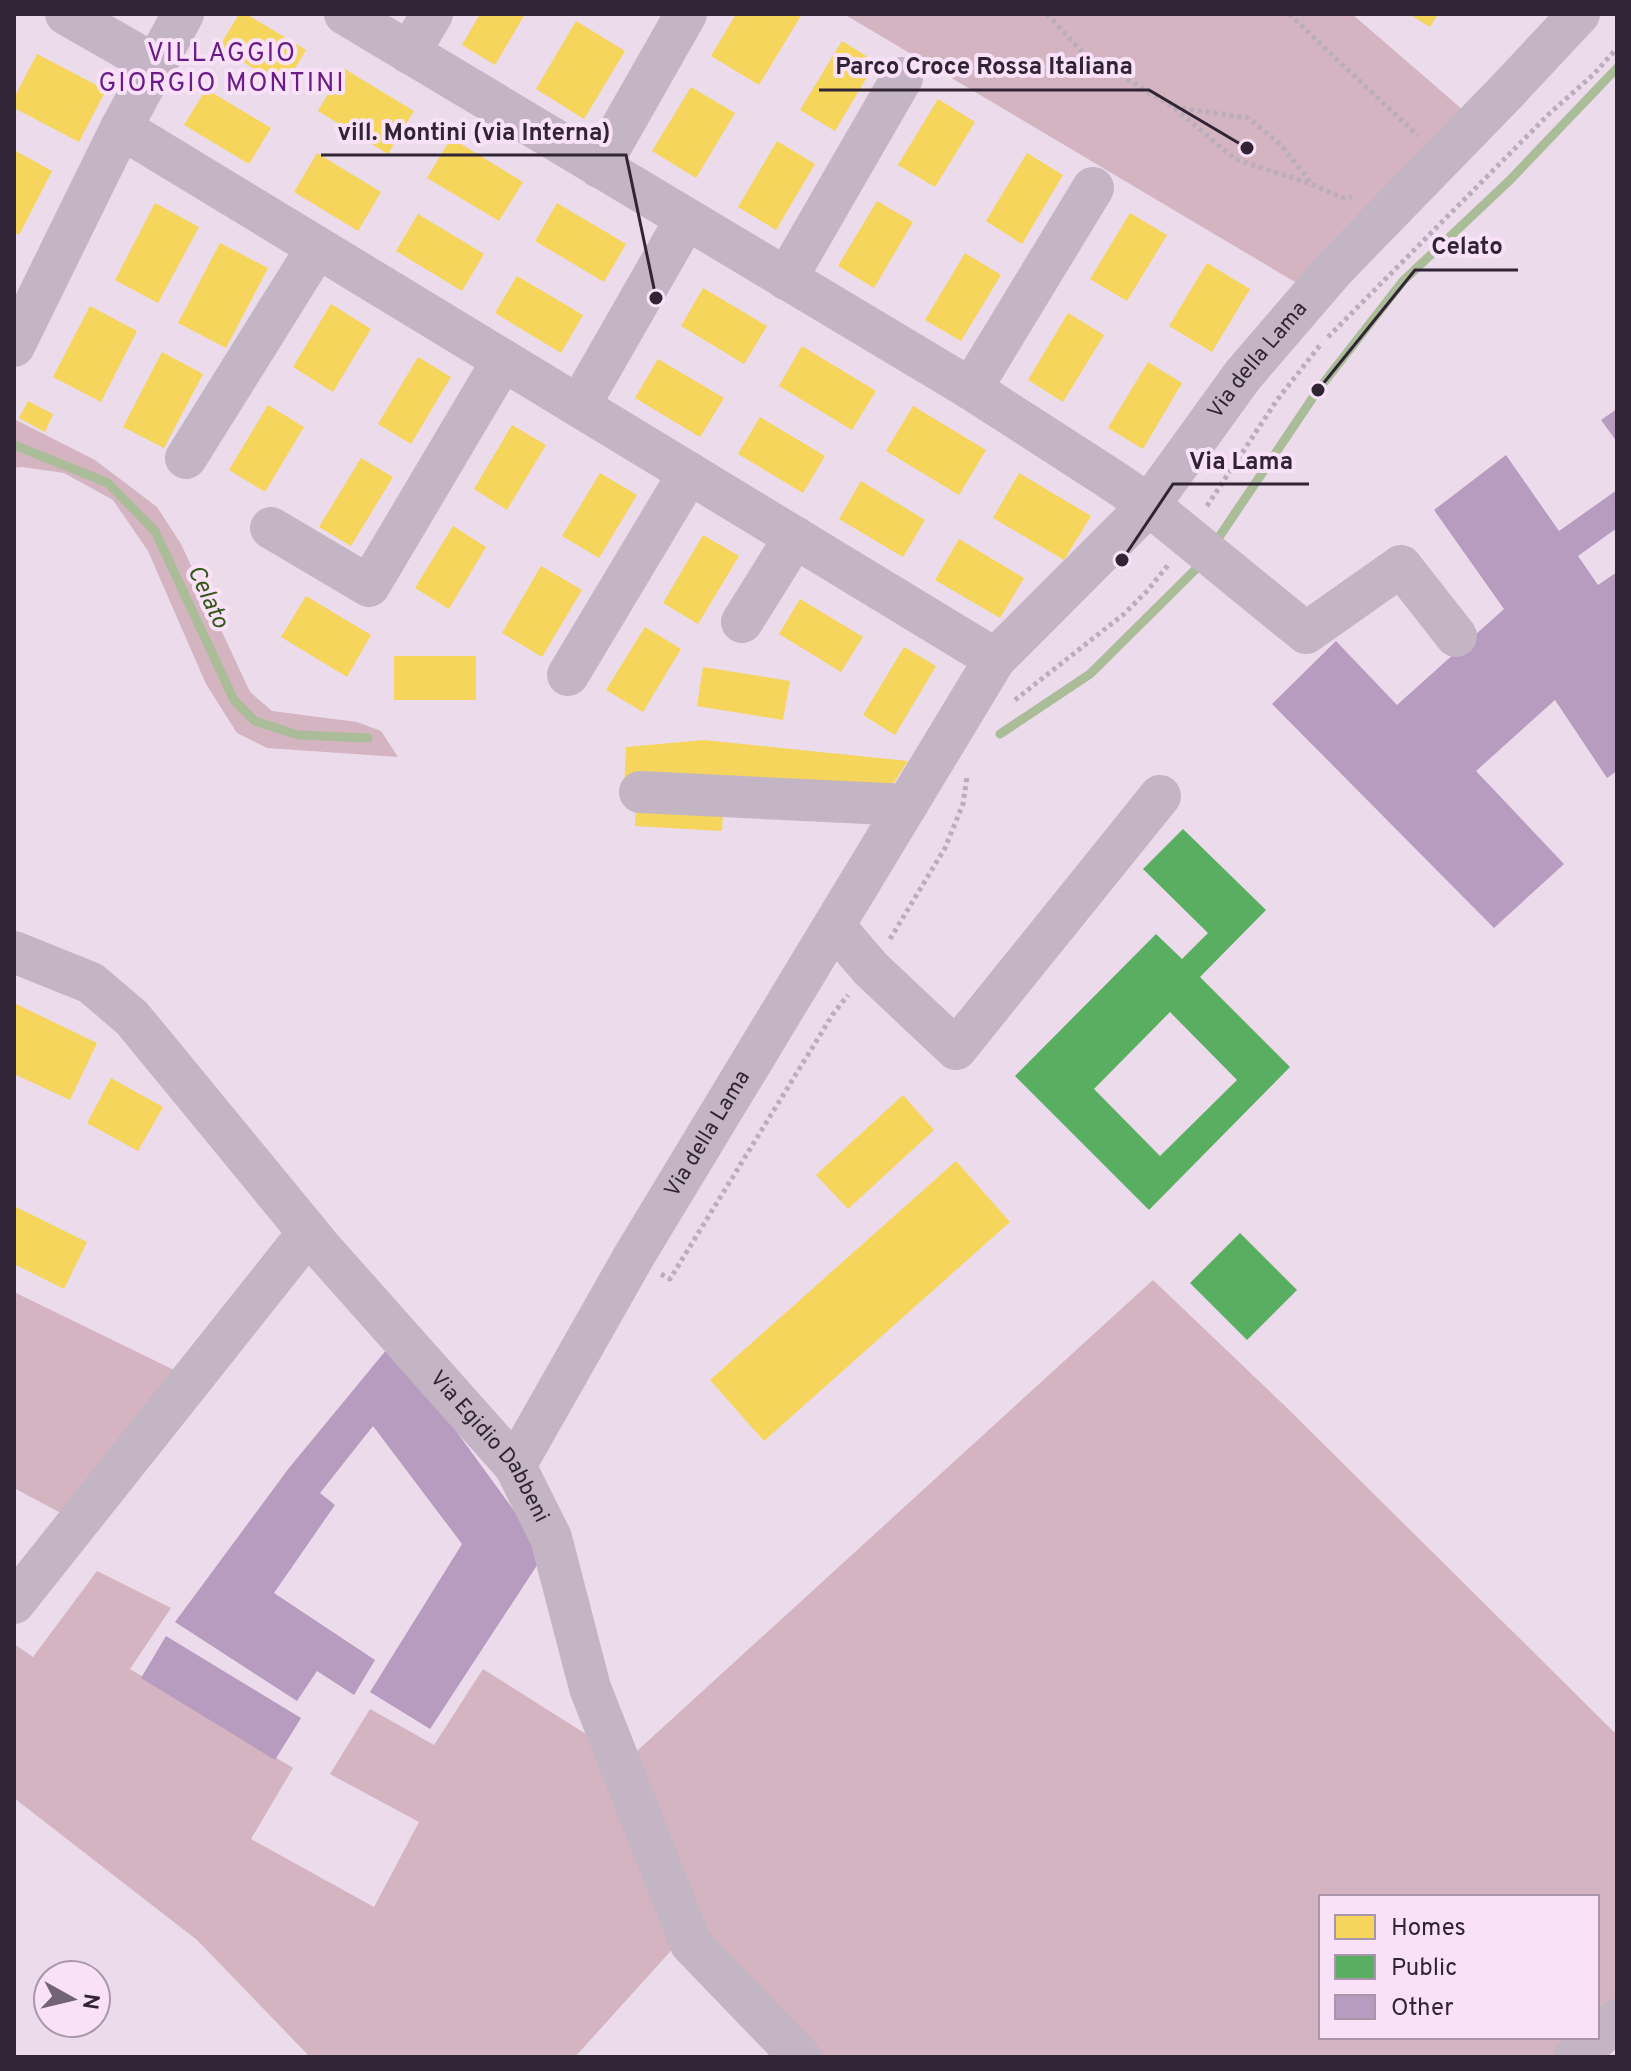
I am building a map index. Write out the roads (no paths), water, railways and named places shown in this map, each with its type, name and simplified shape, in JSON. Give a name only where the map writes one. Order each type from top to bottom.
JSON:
[{"type":"street","points":[[66,14],[155,65]]},
{"type":"street","points":[[14,346],[29,278],[121,128],[183,14]]},
{"type":"street","points":[[345,14],[971,389],[1149,505],[1306,633],[1401,566],[1456,636]]},
{"type":"street","points":[[409,53],[432,14]]},
{"type":"street","points":[[599,167],[686,14]]},
{"type":"street","name":"Via della Lama","points":[[515,1466],[634,1256],[995,659],[1149,505],[1243,375],[1334,269],[1579,14]]},
{"type":"street","points":[[786,279],[902,78]]},
{"type":"street","points":[[121,128],[995,659]]},
{"type":"street","points":[[971,389],[1093,188]]},
{"type":"street","points":[[579,406],[686,219]]},
{"type":"street","points":[[186,458],[317,248]]},
{"type":"street","points":[[271,528],[369,586],[503,360]]},
{"type":"street","points":[[568,675],[689,473]]},
{"type":"street","points":[[742,622],[795,537]]},
{"type":"street","points":[[640,792],[907,805]]},
{"type":"street","points":[[834,926],[871,969],[956,1049],[1160,796]]},
{"type":"street","name":"Via Egidio Dabbeni","points":[[14,952],[91,983],[132,1018],[308,1233],[515,1466],[551,1538],[590,1688],[691,1944],[800,2057]]},
{"type":"street","points":[[14,1603],[308,1233]]},
{"type":"street","points":[[1599,2036],[1617,2020]]},
{"type":"street","points":[[1575,2057],[1595,2039]]},
{"type":"waterway","name":"Celato","points":[[1213,546],[1318,390],[1403,281],[1510,180],[1617,68]]},
{"type":"waterway","name":"Celato","points":[[14,445],[108,483],[155,531],[234,700],[255,721],[298,735],[368,738]]},
{"type":"waterway","name":"Celato","points":[[1000,734],[1090,674],[1203,562]]},
{"type":"place","name":"Parco Croce Rossa Italiana","points":[[1247,148]]},
{"type":"place","name":"vill. Montini (via Interna)","points":[[656,298]]},
{"type":"place","name":"Celato","points":[[1318,390]]},
{"type":"place","name":"Via Lama","points":[[1122,560]]},
{"type":"district","name":"VILLAGGIO GIORGIO MONTINI","points":[[222,69]]}]
